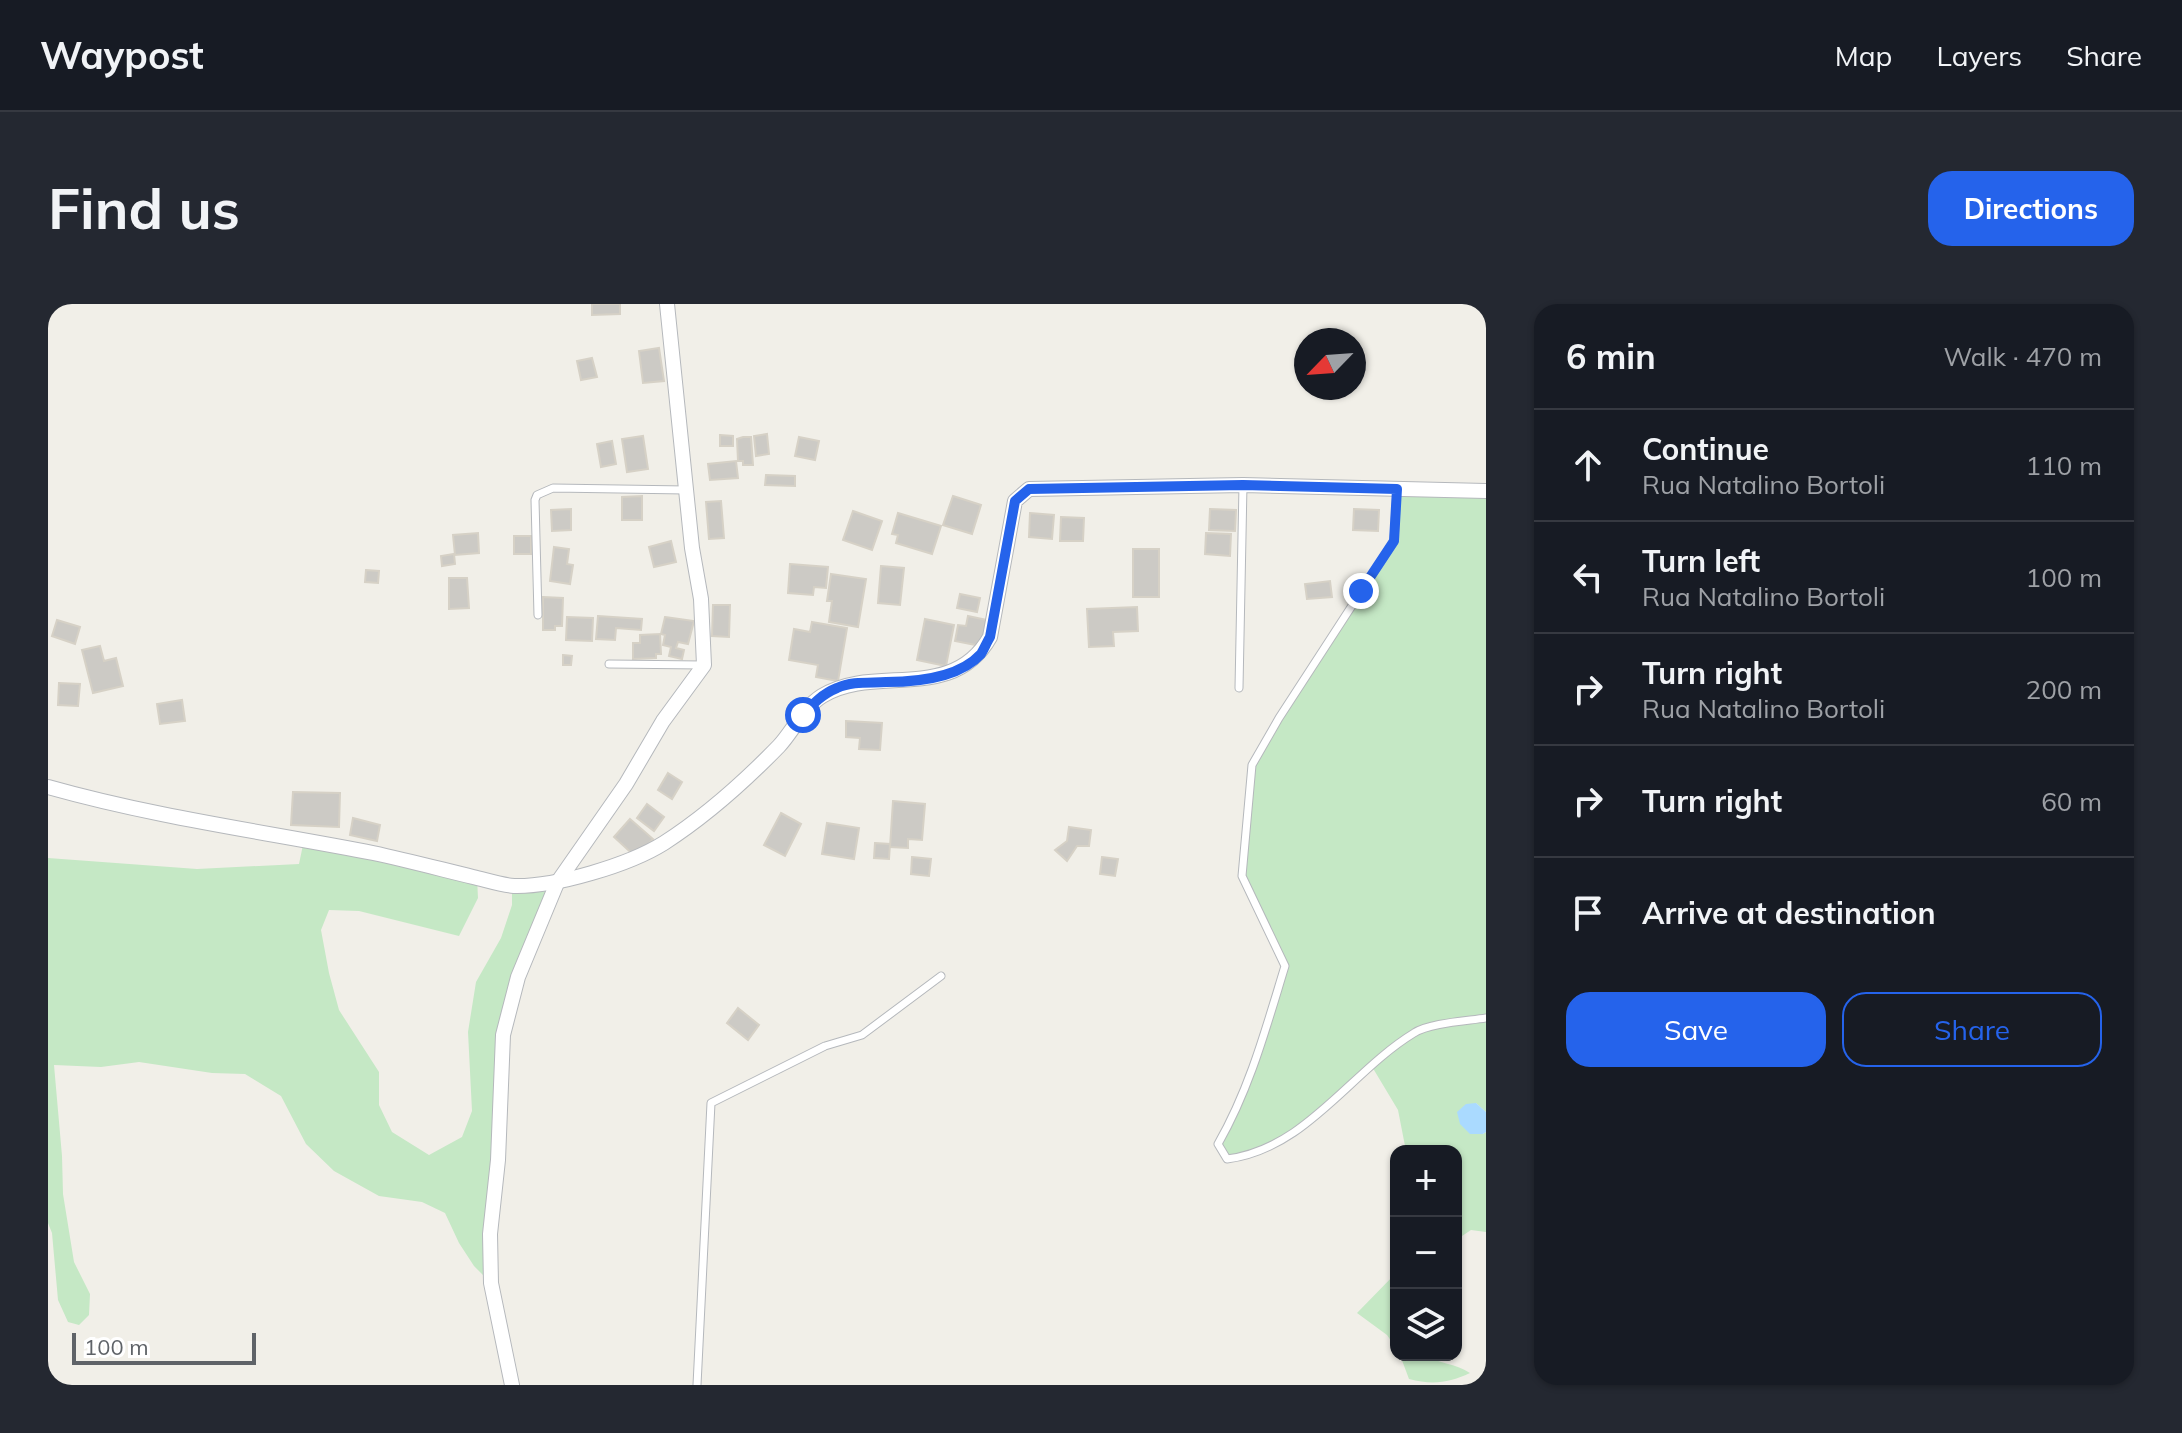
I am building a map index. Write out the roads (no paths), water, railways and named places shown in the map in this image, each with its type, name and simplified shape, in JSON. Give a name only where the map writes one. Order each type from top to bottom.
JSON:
[{"type":"street","points":[[512,1385],[491,1283],[490,1234],[498,1160],[503,1035],[518,977],[557,883],[626,784],[663,721],[704,665],[701,599],[692,548],[667,304]]},
{"type":"street","points":[[48,787],[105,803],[376,854],[512,886],[557,883],[637,858],[662,844],[715,807],[781,744],[818,698],[838,687],[854,683],[902,682],[946,674],[966,665],[981,653],[990,637],[1015,501],[1029,489],[1243,485],[1486,491]]},
{"type":"lane","points":[[1239,688],[1243,485]]},
{"type":"lane","points":[[538,615],[537,495],[553,488],[686,490]]},
{"type":"lane","points":[[1397,489],[1394,541],[1287,705],[1252,765],[1242,876],[1285,966],[1257,1061],[1218,1144],[1227,1159],[1245,1157],[1288,1136],[1326,1109],[1371,1065],[1417,1031],[1486,1018]]},
{"type":"lane","points":[[609,664],[704,665]]},
{"type":"lane","points":[[697,1385],[711,1103],[825,1046],[862,1035],[941,976]]},
{"type":"water","points":[[1476,1103],[1486,1112],[1486,1132],[1483,1134],[1470,1134],[1460,1124],[1457,1112],[1466,1104]]}]
